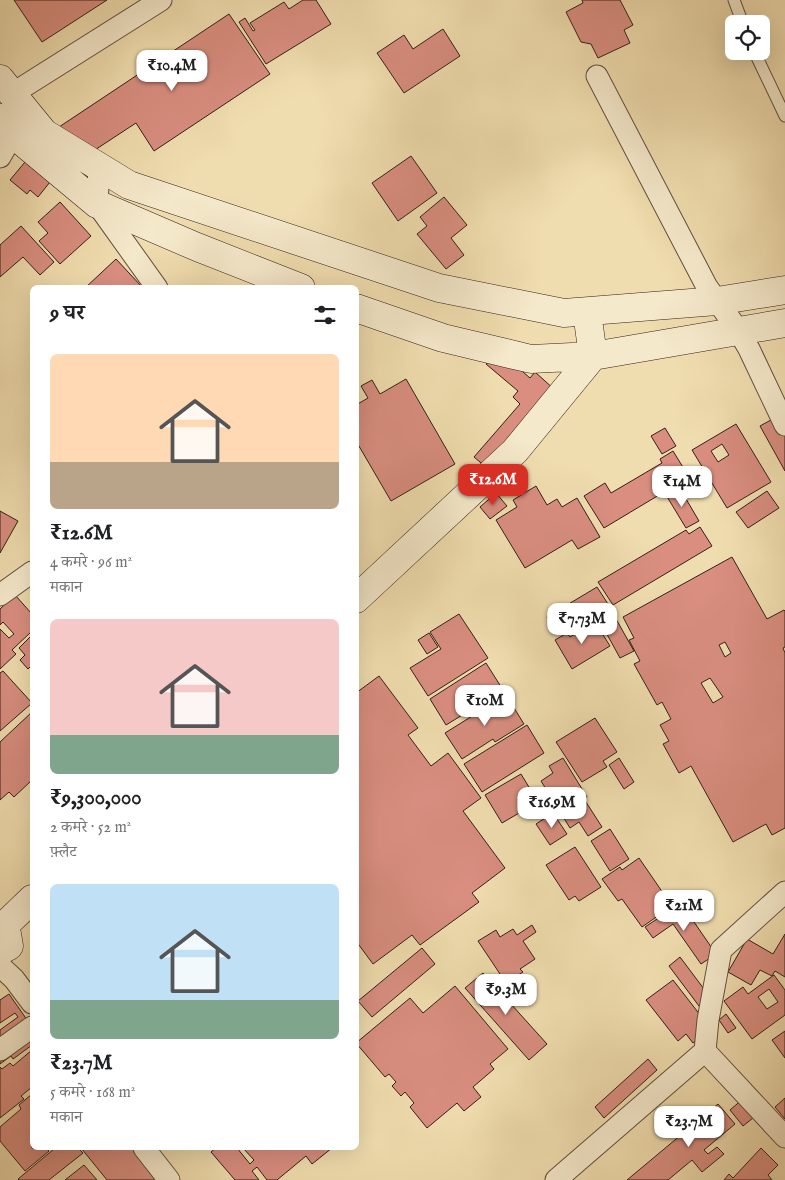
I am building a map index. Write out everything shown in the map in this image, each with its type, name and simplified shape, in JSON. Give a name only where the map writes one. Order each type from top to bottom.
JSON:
[{"type":"main road","points":[[5,116],[44,133],[129,185],[439,288],[564,313],[717,301],[785,290]]},
{"type":"main road","points":[[5,116],[96,204],[293,285]]},
{"type":"main road","points":[[359,309],[443,338],[531,359],[593,356],[785,323]]},
{"type":"main road","points":[[359,596],[515,451],[593,356],[586,312]]},
{"type":"main road","points":[[0,935],[30,901]]},
{"type":"street","points":[[5,116],[161,0]]},
{"type":"street","points":[[597,76],[707,287],[750,349],[785,425]]},
{"type":"street","points":[[99,167],[96,204],[155,285]]},
{"type":"street","points":[[0,595],[30,573]]},
{"type":"street","points":[[556,1180],[705,1051],[708,1020],[721,950],[785,892]]},
{"type":"street","points":[[0,966],[14,979],[30,1000]]},
{"type":"street","points":[[0,1050],[30,1029]]},
{"type":"street","points":[[705,1051],[785,1137]]},
{"type":"street","points":[[146,1150],[169,1180]]},
{"type":"lane","points":[[734,0],[740,15]]},
{"type":"lane","points":[[758,60],[785,116]]},
{"type":"building","points":[[14,0],[107,0],[42,42]]},
{"type":"building","points":[[303,0],[316,0],[331,24],[266,64],[239,22],[245,18],[253,31],[255,30],[250,23],[284,2],[289,9]]},
{"type":"building","points":[[582,0],[620,0],[633,25],[624,30],[630,43],[598,58],[591,44],[581,42],[566,12],[583,3]]},
{"type":"building","points":[[229,14],[270,74],[154,151],[136,123],[78,161],[56,129]]},
{"type":"building","points":[[443,29],[460,56],[404,93],[377,53],[404,35],[413,49]]},
{"type":"building","points":[[411,156],[437,193],[398,221],[372,183]]},
{"type":"building","points":[[25,162],[50,182],[38,197],[30,190],[27,194],[10,180]]},
{"type":"building","points":[[444,197],[467,225],[451,238],[464,255],[446,269],[417,234],[427,226],[420,217]]},
{"type":"building","points":[[60,202],[91,236],[60,264],[39,241],[48,233],[38,222]]},
{"type":"building","points":[[21,226],[54,262],[40,275],[23,257],[0,277],[0,245]]},
{"type":"building","points":[[116,259],[140,285],[88,285]]},
{"type":"building","points":[[491,358],[500,366],[507,358],[530,378],[535,372],[555,390],[487,468],[474,457],[520,404],[513,397],[518,391],[486,364]]},
{"type":"building","points":[[406,379],[455,464],[391,501],[359,446],[359,403],[368,398],[361,386],[372,380],[380,394]]},
{"type":"building","points":[[780,415],[785,424],[785,471],[760,426]]},
{"type":"building","points":[[736,424],[771,482],[727,508],[692,450]],"holes":[[[722,444],[729,455],[718,462],[711,451]]]},
{"type":"building","points":[[665,428],[676,446],[662,454],[651,436]]},
{"type":"building","points":[[673,451],[689,477],[604,528],[584,496],[605,483],[611,493],[662,463],[660,459]]},
{"type":"building","points":[[536,486],[547,505],[557,499],[562,507],[577,498],[600,537],[578,549],[572,540],[525,568],[496,520],[517,507],[513,500]]},
{"type":"building","points":[[679,487],[699,521],[686,528],[666,495]]},
{"type":"building","points":[[767,491],[779,508],[748,528],[736,512]]},
{"type":"building","points":[[496,493],[507,506],[490,519],[480,507]]},
{"type":"building","points":[[0,511],[18,521],[0,553]]},
{"type":"building","points":[[700,527],[712,546],[613,605],[598,582],[686,530],[689,534]]},
{"type":"building","points":[[732,557],[767,619],[785,611],[785,647],[783,648],[785,653],[785,828],[772,835],[766,824],[733,842],[691,766],[679,773],[663,744],[669,741],[660,725],[671,719],[662,702],[657,705],[634,664],[640,661],[629,640],[634,638],[623,617]],"holes":[[[725,642],[731,653],[725,657],[719,645]],[[710,678],[723,697],[713,703],[701,683]]]},
{"type":"building","points":[[597,587],[608,604],[558,634],[547,617]]},
{"type":"building","points":[[15,595],[30,612],[30,633],[12,650],[16,654],[0,669],[0,629],[9,638],[14,634],[3,622],[0,625],[0,609]]},
{"type":"building","points":[[611,610],[634,651],[620,658],[598,618]]},
{"type":"building","points":[[459,614],[488,658],[428,696],[410,668],[441,649],[430,632]]},
{"type":"building","points":[[595,622],[610,646],[572,669],[555,640],[567,633],[570,637]]},
{"type":"building","points":[[429,633],[438,647],[427,654],[418,640]]},
{"type":"building","points":[[30,637],[30,667],[28,669],[20,660],[25,655],[19,648]]},
{"type":"building","points":[[486,663],[503,690],[446,725],[430,699]]},
{"type":"building","points":[[3,671],[30,701],[30,705],[0,731],[0,673]]},
{"type":"building","points":[[379,676],[418,728],[408,735],[431,766],[448,753],[481,798],[463,811],[505,868],[472,893],[479,902],[420,945],[412,935],[373,964],[359,945],[359,691]]},
{"type":"building","points":[[506,695],[524,724],[495,742],[493,739],[462,759],[445,733]]},
{"type":"building","points":[[30,714],[30,782],[14,797],[9,792],[0,800],[0,742]]},
{"type":"building","points":[[595,718],[617,752],[603,761],[607,767],[582,782],[556,742]]},
{"type":"building","points":[[527,725],[544,753],[482,792],[464,764]]},
{"type":"building","points":[[563,758],[587,797],[584,799],[602,827],[588,836],[579,822],[570,828],[541,781],[553,773],[549,766]]},
{"type":"building","points":[[619,758],[634,782],[624,789],[609,765]]},
{"type":"building","points":[[521,774],[538,802],[502,823],[485,795]]},
{"type":"building","points":[[553,813],[567,834],[550,845],[536,824]]},
{"type":"building","points":[[610,829],[629,859],[610,871],[591,841]]},
{"type":"building","points":[[575,847],[601,887],[579,901],[575,896],[569,900],[546,865]]},
{"type":"building","points":[[639,858],[672,906],[642,927],[622,899],[618,901],[602,879],[620,867],[622,870]]},
{"type":"building","points":[[681,903],[716,954],[701,964],[673,924],[653,938],[645,927]]},
{"type":"building","points":[[532,925],[536,932],[523,941],[535,959],[520,969],[523,972],[506,983],[478,941],[496,930],[500,937],[513,929],[517,935]]},
{"type":"building","points":[[785,934],[785,977],[775,971],[772,976],[760,970],[751,985],[728,972],[747,939],[773,954]]},
{"type":"building","points":[[422,948],[435,964],[372,1017],[359,1000]]},
{"type":"building","points":[[680,957],[713,1001],[702,1010],[669,966]]},
{"type":"building","points":[[483,973],[547,1044],[529,1060],[465,988]]},
{"type":"building","points":[[774,975],[785,990],[785,1015],[752,1039],[724,1001],[743,987],[748,994]],"holes":[[[769,989],[778,1002],[767,1009],[758,997]]]},
{"type":"building","points":[[673,980],[711,1029],[693,1043],[686,1034],[678,1041],[646,1000]]},
{"type":"building","points":[[455,986],[508,1049],[490,1064],[494,1069],[473,1087],[481,1097],[464,1111],[457,1103],[427,1128],[410,1107],[414,1103],[405,1092],[401,1096],[392,1086],[396,1082],[389,1074],[385,1077],[359,1047],[359,1040],[410,998],[423,1013]]},
{"type":"building","points":[[9,994],[30,1024],[30,1046],[13,1059],[11,1056],[0,1064],[0,1030],[18,1017],[15,1013],[0,1023],[0,1000]]},
{"type":"building","points":[[726,1014],[736,1028],[728,1033],[719,1020]]},
{"type":"building","points":[[785,1031],[785,1058],[772,1040]]},
{"type":"building","points":[[30,1052],[30,1089],[21,1096],[24,1099],[0,1118],[0,1067],[2,1069],[10,1063],[13,1066]]},
{"type":"building","points":[[648,1059],[657,1070],[604,1118],[595,1107]]},
{"type":"building","points":[[30,1096],[30,1150],[49,1151],[25,1171],[0,1141],[0,1127],[21,1109],[19,1105]]},
{"type":"building","points":[[744,1098],[758,1114],[743,1126],[730,1110]]},
{"type":"building","points":[[785,1098],[785,1119],[775,1107]]},
{"type":"building","points":[[718,1104],[735,1124],[704,1150],[708,1154],[717,1147],[724,1154],[702,1172],[692,1160],[668,1180],[627,1180]]},
{"type":"building","points":[[761,1148],[778,1165],[768,1175],[772,1180],[724,1180],[729,1174],[733,1178]]},
{"type":"building","points":[[53,1150],[80,1150],[83,1153],[49,1180],[18,1179]]},
{"type":"building","points":[[83,1150],[143,1150],[167,1180],[107,1180]]},
{"type":"building","points":[[214,1150],[239,1150],[250,1164],[254,1160],[245,1150],[330,1150],[312,1164],[306,1156],[277,1180],[267,1180],[257,1167],[252,1171],[259,1180],[235,1180],[211,1152]]},
{"type":"building","points":[[84,1165],[97,1180],[65,1180]]}]
